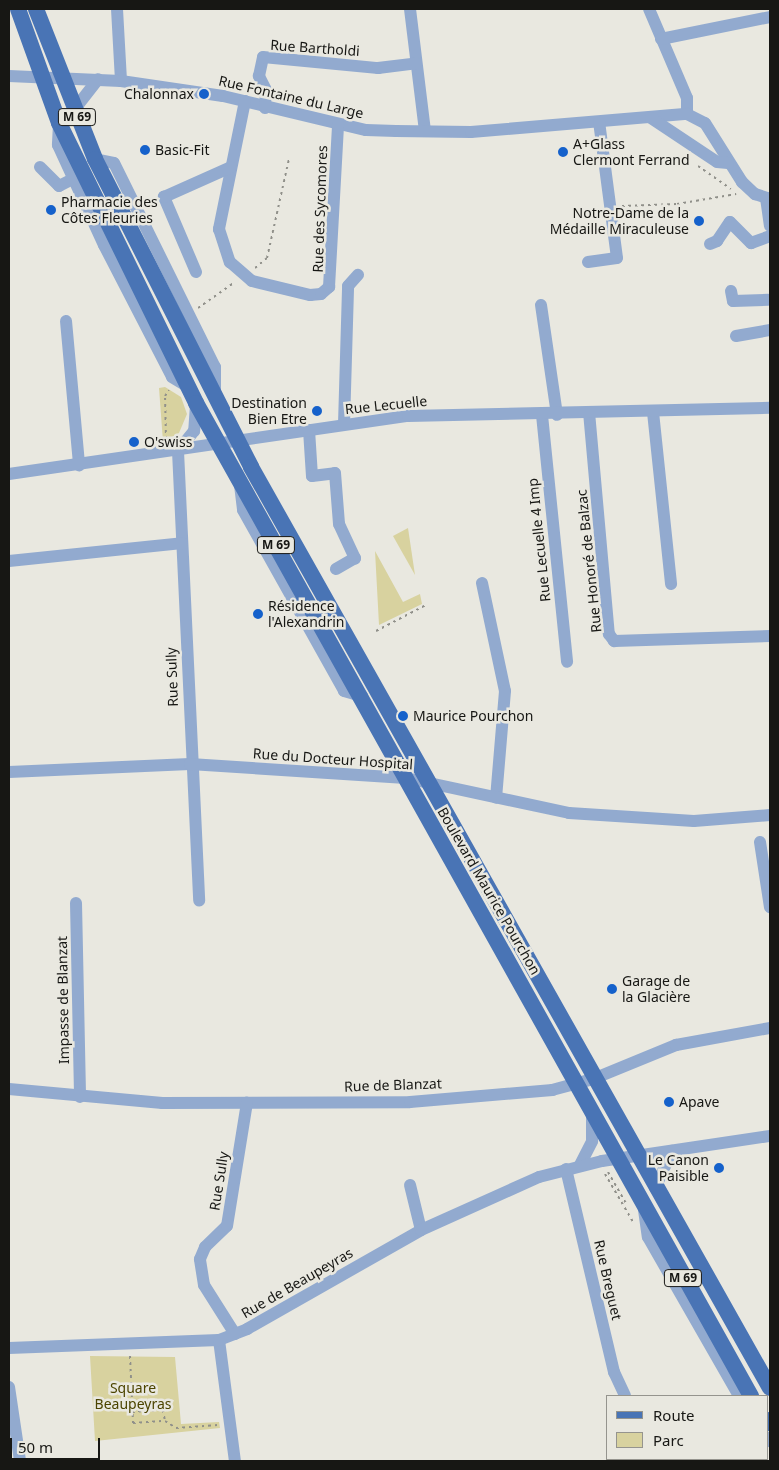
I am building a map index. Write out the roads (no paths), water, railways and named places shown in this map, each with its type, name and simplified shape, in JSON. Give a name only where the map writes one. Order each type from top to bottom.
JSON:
[{"type":"main road","name":"M 69","points":[[18,9],[43,75]]},
{"type":"main road","name":"M 69","points":[[36,9],[62,75]]},
{"type":"main road","name":"Boulevard Maurice Pourchon","points":[[43,75],[59,123],[179,387],[196,402],[362,696],[615,1159],[750,1395]]},
{"type":"main road","name":"Boulevard Maurice Pourchon","points":[[62,75],[74,110],[95,159],[240,441],[636,1156],[770,1388]]},
{"type":"street","points":[[117,9],[121,81]]},
{"type":"street","points":[[410,9],[425,131]]},
{"type":"street","points":[[649,9],[687,98],[687,114],[704,123],[728,163],[746,186],[768,198],[770,226]]},
{"type":"street","points":[[661,39],[766,15]]},
{"type":"street","name":"Rue Bartholdi","points":[[264,108],[266,90],[259,76],[263,57],[378,68],[416,63]]},
{"type":"street","name":"Rue Fontaine du Large","points":[[9,76],[62,75],[121,81],[245,101],[264,108],[338,124],[425,131],[600,122],[687,114]]},
{"type":"street","points":[[74,110],[98,79]]},
{"type":"street","points":[[196,272],[163,205],[164,197],[231,168],[245,101]]},
{"type":"street","points":[[651,118],[718,162],[728,163]]},
{"type":"street","points":[[588,262],[617,258],[600,122]]},
{"type":"street","name":"Boulevard Maurice Pourchon","points":[[59,123],[58,145],[73,179],[179,387]]},
{"type":"street","name":"Rue des Sycomores","points":[[231,168],[220,238],[243,277],[310,295],[321,294],[329,287],[338,124]]},
{"type":"street","name":"Boulevard Maurice Pourchon","points":[[95,159],[114,163],[188,316],[215,367],[215,390]]},
{"type":"street","points":[[40,167],[59,186],[73,179]]},
{"type":"street","points":[[710,244],[717,242],[730,222],[751,243],[770,236]]},
{"type":"street","points":[[344,424],[348,286],[358,275]]},
{"type":"street","points":[[731,291],[733,301],[768,300]]},
{"type":"street","points":[[542,305],[557,415]]},
{"type":"street","points":[[66,322],[79,465]]},
{"type":"street","points":[[736,336],[770,330]]},
{"type":"street","points":[[173,452],[194,431],[196,402]]},
{"type":"street","name":"Rue Lecuelle","points":[[9,474],[173,452],[344,424],[462,414],[557,415],[590,412],[770,408]]},
{"type":"street","name":"Rue Honoré de Balzac","points":[[590,412],[609,634],[614,641],[770,636]]},
{"type":"street","points":[[653,412],[672,584]]},
{"type":"street","name":"Rue Lecuelle 4 Imp","points":[[542,415],[567,662]]},
{"type":"street","points":[[309,430],[312,476],[335,473],[339,524],[355,558],[336,569]]},
{"type":"street","name":"Rue Sully","points":[[173,452],[182,543],[190,764],[199,901]]},
{"type":"street","points":[[9,561],[182,543]]},
{"type":"street","points":[[482,583],[505,691],[496,798]]},
{"type":"street","name":"Rue du Docteur Hospital","points":[[9,772],[190,764],[406,778],[569,813],[694,821],[770,815]]},
{"type":"street","points":[[760,842],[770,907]]},
{"type":"street","name":"Impasse de Blanzat","points":[[76,903],[80,1097]]},
{"type":"street","name":"Rue de Blanzat","points":[[9,1089],[162,1103],[410,1102],[575,1084],[594,1079],[676,1045],[770,1031]]},
{"type":"street","name":"Rue Sully","points":[[235,1334],[204,1285],[200,1259],[205,1247],[227,1226],[247,1103]]},
{"type":"street","points":[[580,1165],[592,1141],[592,1115]]},
{"type":"street","name":"Rue de Beaupeyras","points":[[9,1348],[219,1340],[235,1334],[421,1230],[503,1191],[580,1165],[770,1136]]},
{"type":"street","points":[[654,1188],[672,1151]]},
{"type":"street","name":"Rue Breguet","points":[[566,1169],[614,1372],[625,1395]]},
{"type":"street","points":[[410,1185],[421,1230]]},
{"type":"street","points":[[644,1210],[647,1230],[738,1395]]},
{"type":"street","points":[[219,1340],[235,1461]]},
{"type":"street","points":[[9,1387],[20,1461]]},
{"type":"place","name":"Chalonnax","points":[[204,94]]},
{"type":"place","name":"Basic-Fit","points":[[145,150]]},
{"type":"place","name":"A+Glass Clermont Ferrand","points":[[563,152]]},
{"type":"place","name":"Pharmacie des Côtes Fleuries","points":[[51,210]]},
{"type":"place","name":"Notre-Dame de la Médaille Miraculeuse","points":[[699,221]]},
{"type":"place","name":"Destination Bien Etre","points":[[317,411]]},
{"type":"place","name":"O'swiss","points":[[134,442]]},
{"type":"place","name":"Résidence l'Alexandrin","points":[[258,614]]},
{"type":"place","name":"Maurice Pourchon","points":[[403,716]]},
{"type":"place","name":"Garage de la Glacière","points":[[612,989]]},
{"type":"place","name":"Apave","points":[[669,1102]]},
{"type":"place","name":"Le Canon Paisible","points":[[719,1168]]},
{"type":"park label","name":"Square Beaupeyras","points":[[133,1396]]}]
